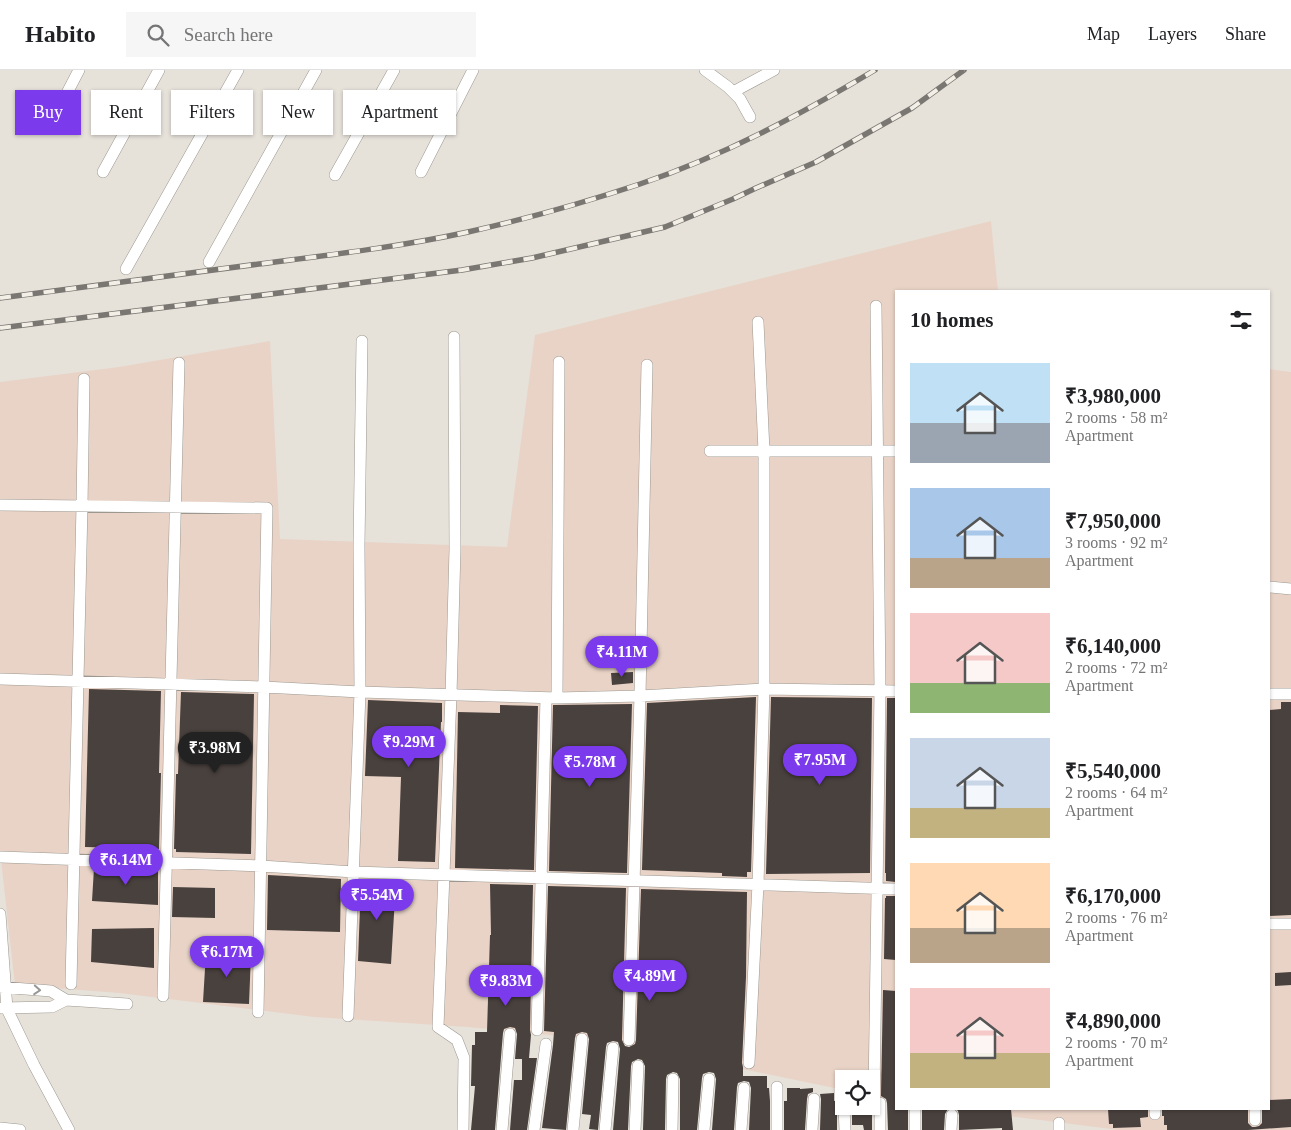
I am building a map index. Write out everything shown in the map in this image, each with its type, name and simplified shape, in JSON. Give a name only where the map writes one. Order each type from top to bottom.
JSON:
[{"type":"street","points":[[69,90],[79,70]]},
{"type":"street","points":[[103,172],[159,70]]},
{"type":"street","points":[[126,269],[238,70]]},
{"type":"street","points":[[209,262],[316,70]]},
{"type":"street","points":[[335,175],[394,70]]},
{"type":"street","points":[[421,172],[473,70]]},
{"type":"street","points":[[705,70],[740,99],[750,117]]},
{"type":"street","points":[[733,92],[774,70]]},
{"type":"street","points":[[876,306],[880,691],[877,1099],[880,1130]]},
{"type":"street","points":[[749,1063],[758,884],[764,689],[764,451],[758,322]]},
{"type":"street","points":[[454,337],[455,549],[438,1027],[457,1040],[464,1058],[463,1130]]},
{"type":"street","points":[[348,1016],[360,692],[359,546],[362,340]]},
{"type":"street","points":[[537,1030],[541,878],[552,698],[559,362]]},
{"type":"street","points":[[163,996],[178,363]]},
{"type":"street","points":[[629,1040],[640,696],[647,365]]},
{"type":"street","points":[[71,984],[84,379]]},
{"type":"street","points":[[710,451],[895,451]]},
{"type":"street","points":[[0,505],[267,508],[258,1012]]},
{"type":"street","points":[[1270,587],[1291,589]]},
{"type":"street","points":[[0,679],[552,698],[640,696],[764,689],[895,691]]},
{"type":"street","points":[[1270,694],[1291,694]]},
{"type":"street","points":[[0,858],[261,866],[354,872],[895,889]]},
{"type":"street","points":[[0,914],[4,1008],[69,1130]]},
{"type":"street","points":[[1270,924],[1291,924]]},
{"type":"street","points":[[3,987],[51,991],[66,1000],[127,1004]]},
{"type":"street","points":[[4,1008],[52,1007],[66,1000]]},
{"type":"street","points":[[502,1130],[510,1034]]},
{"type":"street","points":[[572,1130],[582,1039]]},
{"type":"street","points":[[534,1130],[546,1044]]},
{"type":"street","points":[[605,1130],[613,1048]]},
{"type":"street","points":[[635,1130],[638,1066]]},
{"type":"street","points":[[672,1130],[673,1079]]},
{"type":"street","points":[[704,1130],[709,1079]]},
{"type":"street","points":[[777,1087],[777,1130]]},
{"type":"street","points":[[741,1130],[744,1088]]},
{"type":"street","points":[[812,1130],[814,1099]]},
{"type":"street","points":[[915,1110],[915,1130]]},
{"type":"street","points":[[844,1115],[845,1130]]},
{"type":"street","points":[[952,1115],[952,1130]]},
{"type":"street","points":[[0,1128],[20,1130]]},
{"type":"shaded area","points":[[991,221],[998,290],[895,290],[895,1101],[880,1098],[880,1070],[835,1070],[835,1088],[603,1040],[467,1027],[314,1017],[119,993],[15,985],[0,851],[0,382],[119,367],[270,341],[280,539],[507,547],[535,335]]},
{"type":"shaded area","points":[[1270,369],[1291,372],[1291,1130],[1119,1130],[961,1110],[1270,1110]]},
{"type":"building","points":[[633,672],[633,683],[612,685],[611,673]]},
{"type":"building","points":[[89,689],[161,691],[159,849],[85,847]]},
{"type":"building","points":[[181,692],[254,694],[251,854],[176,852],[176,849],[174,849]]},
{"type":"building","points":[[756,697],[751,872],[747,872],[747,877],[722,876],[722,873],[642,870],[647,703]]},
{"type":"building","points":[[771,697],[872,698],[870,873],[766,874]]},
{"type":"building","points":[[887,698],[895,698],[895,882],[886,881]]},
{"type":"building","points":[[368,700],[442,703],[435,862],[398,861],[401,777],[365,776]]},
{"type":"building","points":[[1281,702],[1291,702],[1291,915],[1270,916],[1270,710],[1281,709]]},
{"type":"building","points":[[632,704],[627,873],[549,871],[553,705]]},
{"type":"building","points":[[500,705],[538,706],[534,870],[455,868],[458,712],[500,713]]},
{"type":"building","points":[[94,868],[158,870],[158,905],[92,901]]},
{"type":"building","points":[[268,875],[341,879],[340,932],[267,930]]},
{"type":"building","points":[[361,880],[396,881],[391,964],[358,961]]},
{"type":"building","points":[[490,884],[533,885],[529,1058],[537,1058],[527,1130],[510,1130],[514,1080],[522,1080],[522,1059],[515,1059],[517,1034],[515,1028],[510,1027],[504,1029],[503,1033],[495,1130],[471,1130],[475,1086],[471,1086],[472,1045],[475,1045],[475,1032],[487,1032],[491,935]]},
{"type":"building","points":[[548,886],[626,888],[622,1040],[625,1046],[629,1047],[635,1044],[636,1040],[641,889],[747,892],[743,1076],[767,1076],[770,1101],[770,1130],[749,1130],[751,1088],[749,1082],[744,1081],[738,1083],[737,1087],[734,1130],[712,1130],[716,1079],[714,1073],[709,1072],[703,1074],[702,1078],[697,1130],[680,1130],[680,1079],[677,1073],[673,1072],[667,1075],[666,1079],[665,1130],[643,1130],[645,1066],[642,1060],[638,1059],[632,1062],[631,1066],[628,1130],[613,1130],[620,1049],[618,1042],[613,1041],[607,1043],[606,1047],[598,1130],[589,1129],[591,1115],[582,1114],[589,1039],[587,1033],[582,1032],[576,1034],[575,1038],[566,1130],[542,1128],[554,1032],[544,1031]]},
{"type":"building","points":[[173,887],[215,888],[215,918],[172,917]]},
{"type":"building","points":[[886,896],[895,896],[895,960],[884,959]]},
{"type":"building","points":[[154,928],[154,968],[91,962],[92,929]]},
{"type":"building","points":[[206,952],[251,954],[249,1004],[203,1002]]},
{"type":"building","points":[[1291,972],[1291,985],[1275,986],[1275,973]]},
{"type":"building","points":[[883,990],[895,991],[895,1110],[908,1110],[908,1130],[888,1130],[887,1103],[886,1099],[881,1096]]},
{"type":"building","points":[[787,1088],[813,1088],[813,1092],[808,1094],[807,1099],[805,1130],[784,1130],[784,1101],[787,1101]]},
{"type":"building","points":[[834,1093],[837,1130],[820,1130],[820,1094]]},
{"type":"building","points":[[1291,1099],[1291,1127],[1248,1130],[1167,1130],[1167,1125],[1164,1125],[1164,1116],[1162,1116],[1162,1110],[1248,1110],[1248,1123],[1255,1127],[1262,1123],[1262,1110],[1270,1110],[1270,1100]]},
{"type":"building","points":[[922,1110],[947,1110],[945,1114],[944,1130],[922,1130]]},
{"type":"building","points":[[1011,1110],[1013,1130],[1002,1130],[1002,1128],[959,1130],[958,1111]]},
{"type":"building","points":[[1108,1110],[1148,1110],[1148,1117],[1140,1118],[1141,1127],[1113,1128],[1113,1124],[1109,1124]]},
{"type":"building","points":[[852,1115],[872,1115],[872,1130],[864,1130],[863,1125],[852,1125]]},
{"type":"railway","points":[[0,298],[338,254],[468,232],[533,216],[640,184],[701,161],[790,118],[875,70]]},
{"type":"railway","points":[[0,328],[462,270],[532,258],[665,227],[816,162],[912,108],[964,70]]}]
